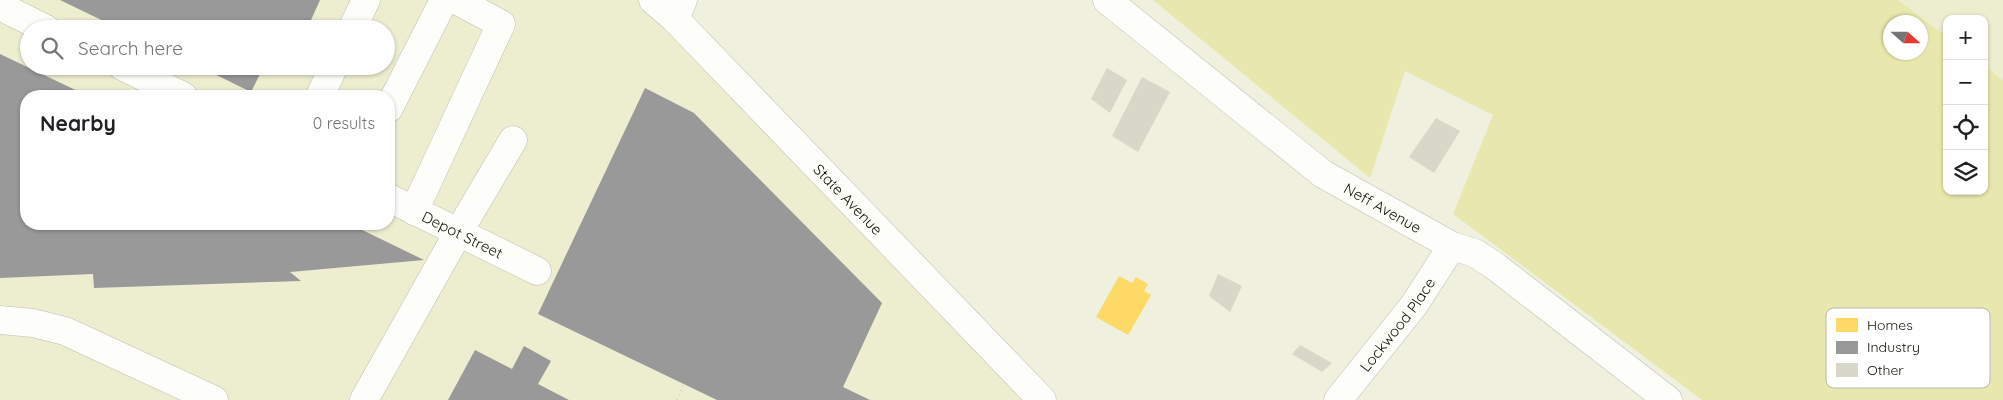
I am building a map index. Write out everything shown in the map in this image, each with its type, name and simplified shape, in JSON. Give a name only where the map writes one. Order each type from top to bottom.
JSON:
[{"type":"street","points":[[356,20],[366,0]]},
{"type":"street","points":[[395,96],[444,0]]},
{"type":"street","points":[[414,211],[501,24],[456,0]]},
{"type":"street","name":"State Avenue","points":[[653,0],[679,9],[1042,400]]},
{"type":"street","name":"Neff Avenue","points":[[1107,0],[1322,174],[1452,246],[1475,253],[1496,266],[1668,400]]},
{"type":"street","points":[[0,6],[28,20]]},
{"type":"street","points":[[140,75],[171,90]]},
{"type":"street","points":[[323,90],[330,75]]},
{"type":"street","points":[[364,400],[458,232],[513,140]]},
{"type":"street","name":"Depot Street","points":[[395,201],[537,271]]},
{"type":"street","name":"Lockwood Place","points":[[1338,400],[1414,305],[1452,246]]},
{"type":"street","points":[[0,320],[33,324],[65,331],[214,400]]},
{"type":"path","points":[[677,400],[684,384]]},
{"type":"shaded area","points":[[0,0],[653,0],[1042,400],[0,400]]},
{"type":"shaded area","points":[[1898,0],[2003,0],[2003,80],[1988,69],[1988,15],[1943,15],[1943,34],[1928,23],[1928,15],[1918,15]]},
{"type":"green space","points":[[1153,0],[1898,0],[1918,15],[1883,15],[1883,60],[1928,60],[1928,23],[1943,34],[1943,195],[1988,195],[1988,69],[2003,80],[2003,400],[1702,400],[1453,214],[1493,115],[1405,71],[1370,178]]},
{"type":"building: Homes","points":[[1119,276],[1132,283],[1136,277],[1148,284],[1144,291],[1151,295],[1128,335],[1096,317]]},
{"type":"building: Industry","points":[[60,0],[320,0],[311,20],[101,20]]},
{"type":"building: Industry","points":[[0,54],[20,64],[20,75],[44,75],[75,90],[20,90],[20,230],[362,230],[424,260],[290,272],[301,281],[94,288],[93,274],[0,278]]},
{"type":"building: Industry","points":[[216,75],[260,75],[252,90],[247,90]]},
{"type":"building: Industry","points":[[645,88],[694,113],[882,303],[843,387],[870,400],[717,400],[538,314]]},
{"type":"building: Industry","points":[[524,346],[551,361],[538,384],[569,400],[448,400],[475,350],[512,369]]},
{"type":"building: Other","points":[[1107,68],[1127,80],[1110,113],[1091,99]]},
{"type":"building: Other","points":[[1142,77],[1170,92],[1138,152],[1112,136]]},
{"type":"building: Other","points":[[1436,118],[1460,131],[1434,173],[1409,157]]},
{"type":"building: Other","points":[[1218,274],[1242,286],[1230,312],[1209,296]]},
{"type":"building: Other","points":[[1300,345],[1332,363],[1322,372],[1292,354]]}]
